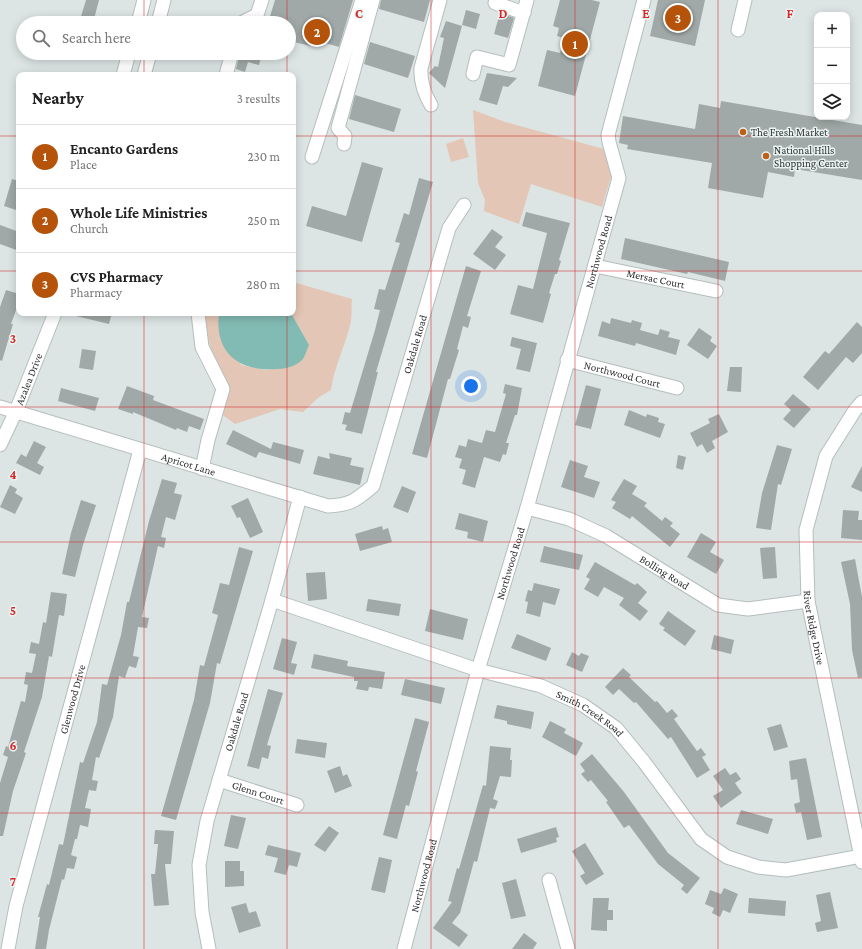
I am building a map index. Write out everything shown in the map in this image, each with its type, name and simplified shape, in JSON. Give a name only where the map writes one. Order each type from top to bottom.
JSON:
[{"type":"street","points":[[140,16],[144,0]]},
{"type":"street","points":[[255,16],[257,15],[262,0]]},
{"type":"street","points":[[312,157],[362,0]]},
{"type":"street","points":[[344,144],[346,136],[338,128],[373,0]]},
{"type":"street","points":[[431,105],[423,91],[420,78],[421,68],[440,0]]},
{"type":"street","name":"Northwood Road","points":[[404,949],[478,670],[526,508],[619,178],[608,135],[644,0]]},
{"type":"street","points":[[738,30],[745,0]]},
{"type":"street","points":[[159,16],[160,1]]},
{"type":"street","points":[[473,74],[477,57],[509,65],[525,6],[495,4]]},
{"type":"street","points":[[124,72],[127,60]]},
{"type":"street","points":[[145,72],[148,60]]},
{"type":"street","points":[[227,72],[230,60]]},
{"type":"street","name":"Oakdale Road","points":[[372,486],[449,228],[464,205]]},
{"type":"street","name":"Mersac Court","points":[[595,266],[716,291]]},
{"type":"street","name":"Azalea Drive","points":[[0,445],[16,411],[54,316]]},
{"type":"street","points":[[198,316],[202,347],[223,389],[208,440],[202,468]]},
{"type":"street","name":"Northwood Court","points":[[567,360],[677,388]]},
{"type":"street","name":"River Ridge Drive","points":[[862,402],[855,410],[826,456],[806,530],[808,601],[862,858]]},
{"type":"street","name":"Apricot Lane","points":[[0,407],[328,506],[344,506],[361,496],[372,486]]},
{"type":"street","name":"Glenwood Drive","points":[[8,949],[16,906],[140,450]]},
{"type":"street","name":"Oakdale Road","points":[[209,949],[202,912],[198,865],[207,821],[272,600],[300,497]]},
{"type":"street","name":"Bolling Road","points":[[526,508],[569,519],[606,536],[718,605],[748,609],[808,601]]},
{"type":"street","name":"Smith Creek Road","points":[[272,600],[478,670],[541,686],[583,705],[616,728],[644,762],[702,839],[727,857],[758,867],[786,870],[862,858]]},
{"type":"street","name":"Glenn Court","points":[[219,780],[297,805]]},
{"type":"street","points":[[549,880],[568,949]]},
{"type":"shaded area","points":[[473,110],[505,122],[604,149],[613,170],[602,207],[531,184],[519,224],[484,211],[485,200],[478,183]]},
{"type":"shaded area","points":[[463,138],[469,157],[451,162],[446,144]]},
{"type":"shaded area","points":[[296,283],[352,299],[351,321],[331,390],[318,398],[303,412],[280,409],[235,424],[220,413],[229,386],[211,350],[204,316],[220,316],[241,365],[266,370],[290,367],[309,345],[293,316],[296,316]]},
{"type":"shaded area","points":[[219,316],[293,316],[309,345],[304,358],[287,368],[263,369],[251,367],[232,357],[225,349],[218,327]]},
{"type":"building","points":[[86,0],[99,0],[95,16],[81,16]]},
{"type":"building","points":[[275,0],[353,0],[339,47],[315,40],[311,46],[296,43],[296,16],[270,16]]},
{"type":"building","points":[[381,0],[430,0],[424,22],[379,9]]},
{"type":"building","points":[[560,0],[592,0],[600,2],[575,96],[538,86],[547,50],[560,53],[564,38],[557,36],[559,28],[553,26]]},
{"type":"building","points":[[658,0],[705,0],[695,46],[650,36]]},
{"type":"building","points":[[466,10],[480,14],[476,29],[462,25]]},
{"type":"building","points":[[500,13],[514,18],[508,38],[494,34]]},
{"type":"building","points":[[446,21],[462,26],[445,88],[429,73],[435,66],[438,67],[444,38],[440,37]]},
{"type":"building","points":[[370,42],[415,56],[408,78],[364,64]]},
{"type":"building","points":[[238,60],[260,60],[259,65],[248,62],[245,72],[236,69]]},
{"type":"building","points":[[487,73],[517,78],[508,87],[503,86],[497,105],[479,100]]},
{"type":"building","points":[[355,95],[401,109],[394,132],[349,119]]},
{"type":"building","name":"National Hills Shopping Center","points":[[721,101],[814,117],[814,120],[833,120],[862,125],[862,180],[795,169],[794,177],[768,172],[763,198],[708,188],[712,163],[627,149],[628,145],[619,143],[623,116],[695,129],[699,104],[720,108]]},
{"type":"building","points":[[362,162],[383,168],[362,242],[306,226],[312,206],[346,216]]},
{"type":"building","points":[[419,178],[433,182],[376,372],[378,372],[362,434],[345,430],[347,425],[342,424],[345,412],[350,413],[380,310],[374,309],[379,289],[385,290],[400,243],[395,242],[404,213],[409,215]]},
{"type":"building","points":[[12,179],[16,180],[16,210],[4,206]]},
{"type":"building","points":[[526,212],[570,223],[559,260],[561,261],[549,293],[551,294],[543,323],[510,314],[518,285],[533,289],[547,233],[522,226]]},
{"type":"building","points":[[0,225],[16,231],[16,250],[0,244]]},
{"type":"building","points":[[492,229],[503,237],[495,247],[506,255],[495,270],[473,254]]},
{"type":"building","points":[[625,238],[729,262],[725,281],[621,259]]},
{"type":"building","points":[[466,266],[481,271],[467,316],[471,317],[468,328],[463,326],[457,349],[459,350],[450,379],[448,379],[427,458],[412,454]]},
{"type":"building","points":[[6,290],[16,293],[16,310],[2,361],[0,360],[0,307]]},
{"type":"building","points":[[76,316],[111,316],[109,324]]},
{"type":"building","points":[[611,318],[631,323],[632,320],[642,323],[640,330],[658,335],[660,329],[670,332],[668,337],[680,340],[676,355],[636,343],[635,346],[598,336],[602,321],[610,324]]},
{"type":"building","points":[[857,322],[862,327],[862,353],[853,363],[846,357],[818,390],[803,377],[825,351],[829,354]]},
{"type":"building","points":[[699,328],[712,337],[710,341],[717,346],[708,359],[687,345]]},
{"type":"building","points":[[512,337],[537,343],[530,372],[516,369],[521,349],[510,346]]},
{"type":"building","points":[[82,349],[96,351],[93,370],[79,368]]},
{"type":"building","points":[[730,367],[742,367],[741,392],[727,391]]},
{"type":"building","points":[[505,384],[522,388],[517,415],[515,415],[506,443],[509,443],[506,455],[503,454],[500,462],[484,457],[475,488],[462,484],[466,470],[459,468],[462,459],[455,457],[459,445],[466,447],[468,439],[482,443],[486,430],[495,432],[506,394],[503,393]]},
{"type":"building","points":[[586,385],[601,389],[591,429],[575,425]]},
{"type":"building","points":[[127,386],[154,396],[153,400],[204,419],[200,430],[189,426],[187,432],[177,428],[176,430],[133,412],[133,414],[118,409]]},
{"type":"building","points":[[61,388],[99,398],[95,411],[58,401]]},
{"type":"building","points":[[793,394],[811,409],[794,428],[783,419],[791,410],[784,404]]},
{"type":"building","points":[[629,410],[646,417],[647,414],[659,418],[658,422],[665,424],[660,438],[624,425]]},
{"type":"building","points":[[719,414],[728,432],[712,441],[715,448],[707,453],[702,444],[697,447],[690,433],[710,423],[708,419]]},
{"type":"building","points":[[233,430],[271,449],[273,442],[304,450],[300,464],[259,452],[256,458],[226,444]]},
{"type":"building","points":[[34,441],[46,447],[37,463],[44,467],[40,475],[16,463],[21,454],[26,457]]},
{"type":"building","points":[[777,445],[792,449],[781,485],[778,484],[771,530],[756,528],[762,493]]},
{"type":"building","points":[[329,453],[352,458],[350,465],[364,468],[360,485],[313,474],[318,456],[330,459]]},
{"type":"building","points":[[678,455],[686,457],[683,470],[676,468]]},
{"type":"building","points":[[570,460],[588,466],[584,477],[600,482],[594,498],[561,487]]},
{"type":"building","points":[[862,466],[862,492],[851,487]]},
{"type":"building","points":[[162,479],[177,483],[174,493],[182,495],[175,520],[166,517],[161,537],[166,538],[164,548],[158,546],[142,617],[149,618],[147,628],[138,627],[133,656],[139,657],[136,668],[129,666],[125,678],[119,676],[113,717],[99,758],[96,757],[92,780],[98,781],[96,791],[89,790],[85,808],[91,809],[88,827],[80,825],[77,839],[75,839],[71,855],[77,857],[74,869],[67,868],[64,880],[62,879],[49,930],[46,949],[35,949],[40,917],[38,917],[47,884],[49,885],[59,844],[63,845],[80,762],[83,763],[97,722],[102,684],[107,685],[121,635],[127,602],[129,602],[149,521]]},
{"type":"building","points":[[624,479],[637,486],[632,494],[647,503],[644,506],[662,521],[665,517],[673,523],[670,526],[680,534],[670,547],[632,516],[630,519],[612,508],[616,502],[611,500]]},
{"type":"building","points":[[10,485],[17,489],[15,493],[23,498],[15,514],[0,507]]},
{"type":"building","points":[[402,486],[416,492],[408,513],[393,507]]},
{"type":"building","points":[[248,498],[263,532],[250,538],[240,517],[237,518],[231,506]]},
{"type":"building","points":[[81,500],[96,505],[83,545],[75,577],[62,574],[71,533]]},
{"type":"building","points":[[843,510],[859,511],[858,520],[862,520],[862,540],[841,538]]},
{"type":"building","points":[[459,513],[488,521],[483,542],[467,538],[468,532],[455,529]]},
{"type":"building","points":[[382,526],[383,530],[388,528],[392,542],[360,551],[355,534]]},
{"type":"building","points":[[701,533],[716,542],[710,552],[724,560],[716,574],[687,557]]},
{"type":"building","points":[[544,546],[583,555],[579,570],[540,562]]},
{"type":"building","points":[[239,547],[253,551],[220,664],[217,663],[210,703],[176,820],[161,816],[194,700],[200,665],[204,666],[218,615],[212,613],[220,583],[229,585]]},
{"type":"building","points":[[775,547],[777,578],[763,579],[760,548]]},
{"type":"building","points":[[855,559],[862,597],[862,677],[858,678],[852,650],[850,604],[841,562]]},
{"type":"building","points":[[595,562],[635,585],[637,583],[647,592],[638,603],[648,611],[640,621],[619,605],[624,598],[604,587],[598,597],[584,589],[590,579],[586,577]]},
{"type":"building","points":[[325,572],[327,599],[308,601],[306,573]]},
{"type":"building","points":[[534,583],[560,589],[555,605],[543,602],[540,617],[526,613],[528,602],[525,601],[528,590],[532,591]]},
{"type":"building","points":[[51,592],[67,594],[64,616],[59,615],[52,657],[49,656],[42,697],[24,752],[26,753],[13,791],[3,836],[0,836],[0,783],[8,757],[3,755],[6,746],[8,747],[21,701],[25,702],[28,685],[24,684],[26,672],[32,673],[36,654],[29,653],[31,642],[39,644],[43,622],[46,623]]},
{"type":"building","points":[[368,599],[401,604],[399,616],[366,611]]},
{"type":"building","points":[[430,609],[468,619],[463,640],[425,631]]},
{"type":"building","points":[[668,611],[696,631],[685,646],[663,630],[665,628],[659,624]]},
{"type":"building","points":[[517,634],[551,648],[546,661],[511,648]]},
{"type":"building","points":[[714,635],[734,640],[731,654],[711,649]]},
{"type":"building","points":[[282,638],[297,642],[291,663],[297,664],[294,675],[273,669]]},
{"type":"building","points":[[572,652],[579,656],[581,653],[589,656],[582,672],[566,665]]},
{"type":"building","points":[[314,654],[348,661],[347,666],[385,672],[382,689],[369,687],[368,691],[356,689],[358,681],[354,681],[354,677],[311,668]]},
{"type":"building","points":[[623,668],[631,675],[629,677],[655,702],[657,701],[667,713],[672,709],[678,716],[674,719],[697,751],[701,748],[706,755],[702,757],[710,770],[697,778],[671,737],[668,739],[636,702],[634,703],[619,689],[613,695],[605,687]]},
{"type":"building","points":[[405,679],[445,688],[441,704],[401,695]]},
{"type":"building","points":[[268,689],[283,693],[267,745],[271,746],[268,759],[262,757],[259,769],[247,766]]},
{"type":"building","points":[[497,705],[534,712],[531,729],[507,724],[507,721],[494,718]]},
{"type":"building","points":[[415,718],[429,722],[416,771],[418,772],[409,806],[406,805],[397,839],[383,835]]},
{"type":"building","points":[[550,721],[566,729],[564,733],[583,743],[576,756],[542,737]]},
{"type":"building","points":[[781,724],[788,747],[774,751],[767,728]]},
{"type":"building","points":[[297,739],[327,743],[325,758],[295,753]]},
{"type":"building","points":[[490,746],[511,748],[511,777],[500,776],[493,799],[498,801],[495,809],[490,808],[477,862],[474,861],[460,913],[452,923],[468,935],[459,947],[433,928],[452,902],[448,901],[457,868],[459,869],[483,785],[486,786]]},
{"type":"building","points":[[592,754],[624,792],[668,853],[700,878],[687,894],[681,889],[684,885],[658,864],[629,825],[624,828],[606,802],[608,801],[591,780],[588,782],[581,774],[585,771],[580,764]]},
{"type":"building","points":[[806,758],[822,837],[807,840],[801,812],[796,813],[794,804],[800,802],[797,779],[791,780],[789,761]]},
{"type":"building","points":[[340,766],[343,776],[347,774],[352,786],[335,793],[327,771]]},
{"type":"building","points":[[725,768],[730,775],[736,772],[741,779],[735,783],[742,793],[721,808],[713,796],[723,790],[713,776]]},
{"type":"building","points":[[741,810],[773,819],[768,834],[736,824]]},
{"type":"building","points":[[231,815],[246,818],[238,849],[224,846]]},
{"type":"building","points":[[329,826],[339,833],[325,852],[314,845]]},
{"type":"building","points":[[556,827],[559,837],[556,838],[557,842],[521,853],[517,839]]},
{"type":"building","points":[[155,830],[174,831],[171,864],[165,864],[169,905],[154,906],[151,874],[155,874],[158,844],[154,844]]},
{"type":"building","points":[[585,843],[604,874],[586,885],[580,876],[585,873],[572,851]]},
{"type":"building","points":[[268,845],[301,853],[297,867],[289,865],[286,875],[274,872],[278,858],[265,855]]},
{"type":"building","points":[[379,857],[392,860],[385,893],[371,890]]},
{"type":"building","points":[[225,861],[240,861],[240,871],[244,871],[244,886],[225,887]]},
{"type":"building","points":[[516,879],[526,916],[511,919],[502,883]]},
{"type":"building","points":[[724,888],[738,894],[730,913],[723,910],[720,917],[712,913],[714,908],[705,904],[710,890],[721,894]]},
{"type":"building","points":[[830,892],[838,928],[817,932],[815,923],[821,921],[816,895]]},
{"type":"building","points":[[593,898],[609,898],[608,910],[613,910],[613,920],[607,920],[607,931],[591,930]]},
{"type":"building","points":[[749,898],[786,901],[785,916],[748,913]]},
{"type":"building","points":[[246,903],[249,913],[256,911],[261,926],[239,933],[231,907]]},
{"type":"building","points":[[524,933],[537,943],[533,949],[512,949]]},
{"type":"place","name":"CVS Pharmacy","points":[[678,18]]},
{"type":"place","name":"Whole Life Ministries","points":[[317,32]]},
{"type":"place","name":"Encanto Gardens","points":[[575,44]]},
{"type":"place","name":"The Fresh Market","points":[[743,132]]},
{"type":"place","name":"National Hills Shopping Center","points":[[766,156]]}]
